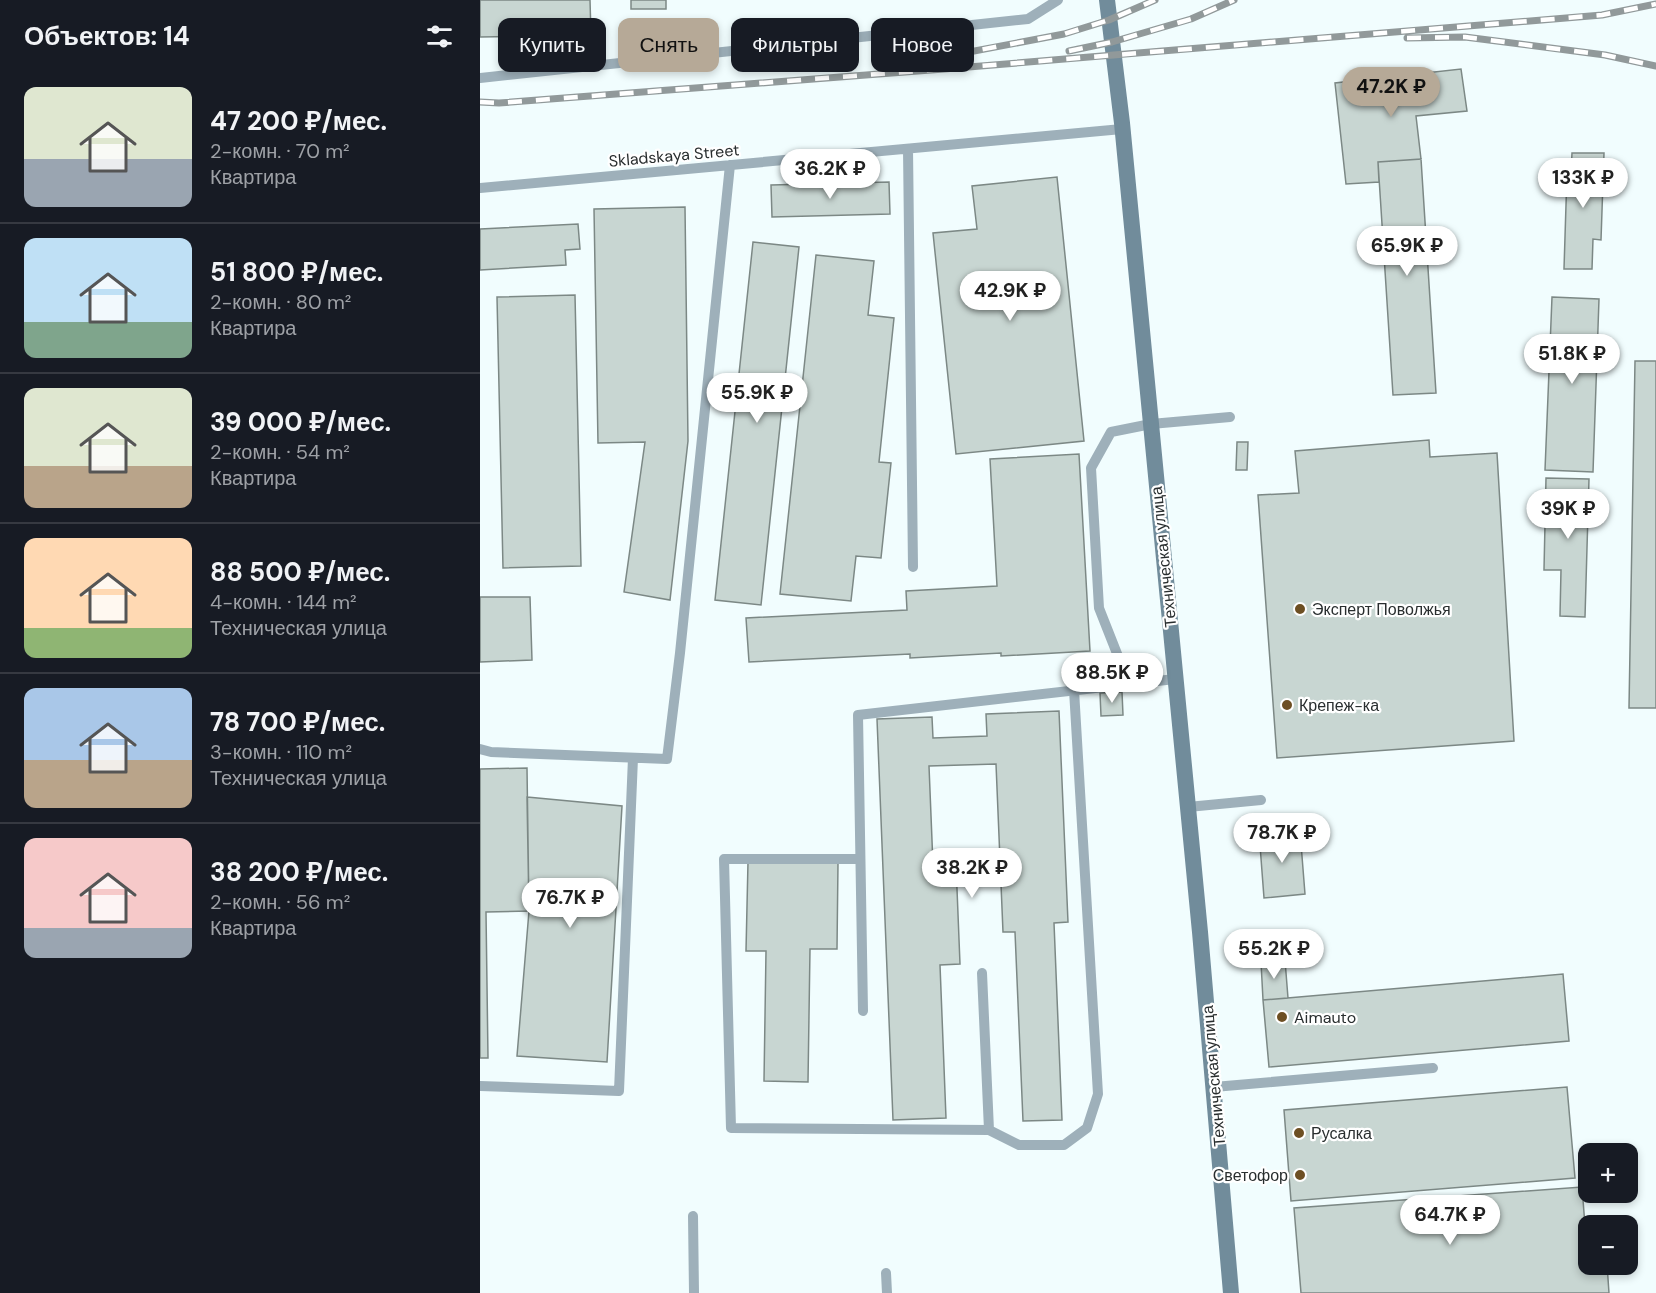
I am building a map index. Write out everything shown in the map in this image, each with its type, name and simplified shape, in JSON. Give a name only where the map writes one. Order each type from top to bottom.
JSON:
[{"type":"main road","name":"Техническая улица","points":[[1107,0],[1122,129],[1188,807],[1231,1293]]},
{"type":"lane","points":[[480,78],[1028,19],[1058,0]]},
{"type":"lane","name":"Skladskaya Street","points":[[480,188],[1122,129]]},
{"type":"lane","points":[[908,149],[913,567]]},
{"type":"lane","points":[[480,749],[491,752],[667,759],[730,165]]},
{"type":"lane","points":[[1129,684],[1099,608],[1091,468],[1111,432],[1150,424],[1230,417]]},
{"type":"lane","points":[[862,1011],[858,715],[1175,679]]},
{"type":"lane","points":[[860,859],[724,859],[730,1128],[989,1130],[1019,1145],[1064,1145],[1087,1128],[1098,1094],[1074,690]]},
{"type":"lane","points":[[480,1086],[619,1091],[633,758]]},
{"type":"lane","points":[[1188,807],[1261,800]]},
{"type":"lane","points":[[981,973],[989,1130]]},
{"type":"lane","points":[[1214,1087],[1433,1068]]},
{"type":"lane","points":[[693,1216],[694,1293]]},
{"type":"lane","points":[[886,1273],[887,1293]]},
{"type":"building","points":[[480,0],[590,0],[591,18],[498,18],[498,37],[480,37]]},
{"type":"building","points":[[631,0],[666,0],[666,9],[631,9]]},
{"type":"building","points":[[1461,69],[1467,111],[1416,116],[1421,159],[1378,162],[1379,182],[1346,184],[1335,83]]},
{"type":"building","points":[[1572,153],[1604,153],[1601,240],[1593,239],[1592,269],[1564,269],[1567,173],[1571,173]]},
{"type":"building","points":[[1421,159],[1436,393],[1393,395],[1378,162]]},
{"type":"building","points":[[1057,177],[1084,441],[956,454],[933,233],[977,229],[972,186]]},
{"type":"building","points":[[889,182],[890,214],[772,217],[771,185]]},
{"type":"building","points":[[685,207],[688,441],[670,600],[624,592],[645,442],[598,443],[594,209]]},
{"type":"building","points":[[578,224],[580,249],[565,250],[566,265],[480,270],[480,229]]},
{"type":"building","points":[[753,242],[799,247],[761,605],[715,600]]},
{"type":"building","points":[[816,255],[874,261],[868,315],[894,318],[879,462],[891,463],[881,558],[856,556],[851,601],[780,594]]},
{"type":"building","points":[[575,295],[581,566],[503,568],[497,297]]},
{"type":"building","points":[[1552,297],[1599,299],[1593,472],[1545,470]]},
{"type":"building","points":[[1635,361],[1656,361],[1656,708],[1629,708]]},
{"type":"building","points":[[1429,440],[1430,457],[1497,453],[1514,741],[1277,758],[1258,495],[1299,493],[1295,451]]},
{"type":"building","points":[[1237,442],[1248,442],[1247,470],[1236,470]]},
{"type":"building","points":[[1079,454],[1090,651],[910,658],[910,654],[749,662],[746,618],[907,610],[906,591],[997,586],[990,459]]},
{"type":"building","points":[[1546,478],[1589,479],[1585,617],[1560,616],[1561,570],[1544,570]]},
{"type":"building","points":[[480,597],[530,597],[532,660],[480,662]]},
{"type":"building","points":[[1122,692],[1123,715],[1101,716],[1100,693]]},
{"type":"building","points":[[1059,711],[1068,922],[1054,923],[1062,1120],[1023,1121],[1015,932],[1003,932],[996,764],[929,766],[933,865],[956,864],[960,964],[940,965],[946,1118],[893,1120],[877,719],[932,717],[933,738],[987,736],[986,714]]},
{"type":"building","points":[[527,768],[529,911],[486,912],[488,1058],[480,1058],[480,769]]},
{"type":"building","points":[[527,797],[622,806],[607,1062],[517,1056],[529,911]]},
{"type":"building","points":[[1300,831],[1305,894],[1264,898],[1259,832]]},
{"type":"building","points":[[748,862],[838,863],[837,949],[810,949],[808,1082],[764,1081],[766,951],[746,951]]},
{"type":"building","points":[[1285,960],[1288,998],[1263,1000],[1261,962]]},
{"type":"building","points":[[1563,974],[1569,1041],[1269,1067],[1263,1000]]},
{"type":"building","points":[[1567,1087],[1575,1178],[1291,1201],[1284,1110]]},
{"type":"building","points":[[1578,1187],[1578,1203],[1583,1203],[1584,1215],[1578,1215],[1578,1275],[1608,1275],[1609,1293],[1301,1293],[1294,1208]]},
{"type":"railway","points":[[974,51],[1064,34],[1109,20],[1155,0]]},
{"type":"railway","points":[[1069,51],[1112,42],[1191,19],[1234,0]]},
{"type":"railway","points":[[480,102],[499,103],[944,69],[1602,15],[1656,4]]},
{"type":"railway","points":[[1407,38],[1465,37],[1605,55],[1656,66]]},
{"type":"place","name":"Эксперт Поволжья","points":[[1300,609]]},
{"type":"place","name":"Крепеж-ка","points":[[1287,705]]},
{"type":"place","name":"Aimauto","points":[[1282,1017]]},
{"type":"place","name":"Русалка","points":[[1299,1133]]},
{"type":"place","name":"Светофор","points":[[1300,1175]]}]
